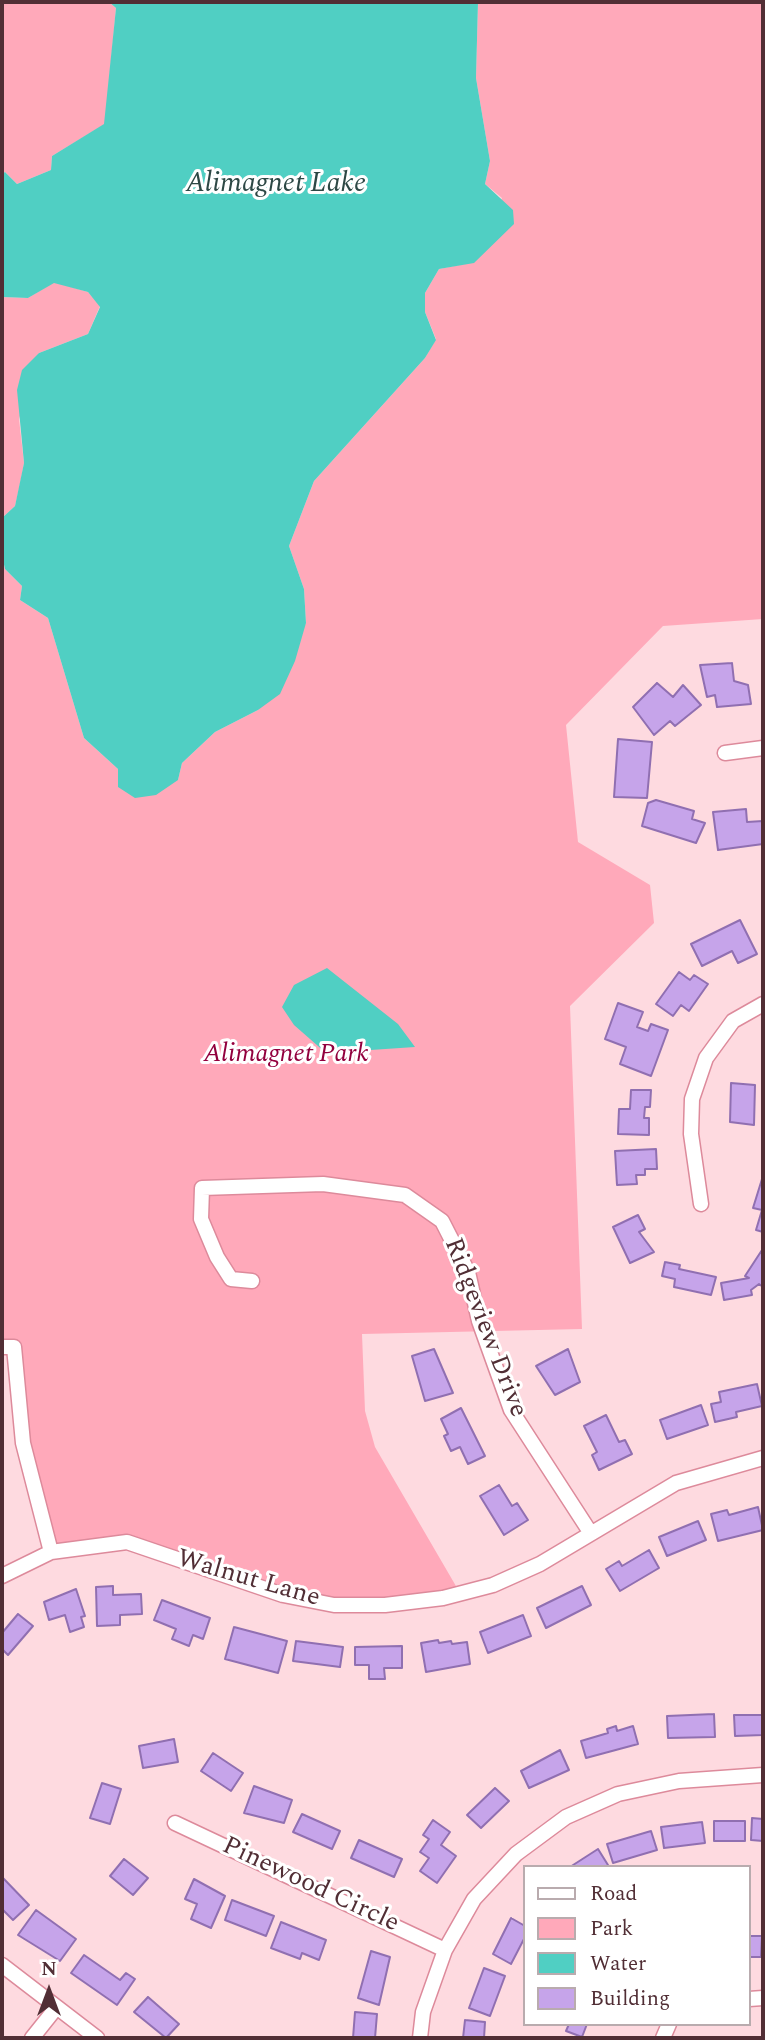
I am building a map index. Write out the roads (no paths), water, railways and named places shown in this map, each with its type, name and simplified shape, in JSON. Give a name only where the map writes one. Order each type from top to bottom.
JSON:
[{"type":"street","points":[[725,753],[763,748]]},
{"type":"street","points":[[701,1204],[691,1134],[692,1099],[706,1058],[726,1030],[733,1021],[763,1004]]},
{"type":"street","name":"Ridgeview Drive","points":[[252,1281],[231,1279],[217,1257],[201,1219],[202,1188],[323,1184],[405,1195],[442,1221],[468,1272],[479,1321],[511,1410],[590,1532]]},
{"type":"street","points":[[8,1347],[23,1443],[51,1552]]},
{"type":"street","name":"Walnut Lane","points":[[2,1576],[51,1552],[127,1542],[283,1595],[334,1605],[385,1605],[443,1598],[493,1585],[540,1564],[676,1483],[763,1458]]},
{"type":"street","points":[[420,2038],[423,2012],[445,1950],[474,1899],[508,1863],[566,1817],[618,1794],[679,1781],[763,1775]]},
{"type":"street","name":"Pinewood Circle","points":[[175,1823],[445,1950]]},
{"type":"street","points":[[2,1965],[97,2038]]},
{"type":"street","points":[[32,2038],[57,2008]]},
{"type":"water","name":"Alimagnet Lake","points":[[109,2],[478,2],[476,78],[490,161],[485,184],[513,210],[514,224],[474,263],[439,269],[425,293],[425,312],[436,340],[425,358],[314,481],[289,546],[304,589],[306,623],[295,661],[280,694],[258,710],[215,732],[182,763],[178,780],[156,795],[135,798],[118,787],[118,769],[84,738],[48,618],[20,600],[22,586],[5,569],[2,556],[2,518],[15,506],[24,463],[17,390],[22,370],[39,353],[88,334],[100,307],[88,292],[54,283],[28,298],[2,297],[2,174],[5,172],[17,184],[51,170],[52,156],[104,124],[116,8]]},
{"type":"water","points":[[327,968],[398,1024],[415,1047],[326,1053],[294,1025],[282,1007],[294,985]]},
{"type":"park label","name":"Alimagnet Park","points":[[286,1056]]}]
